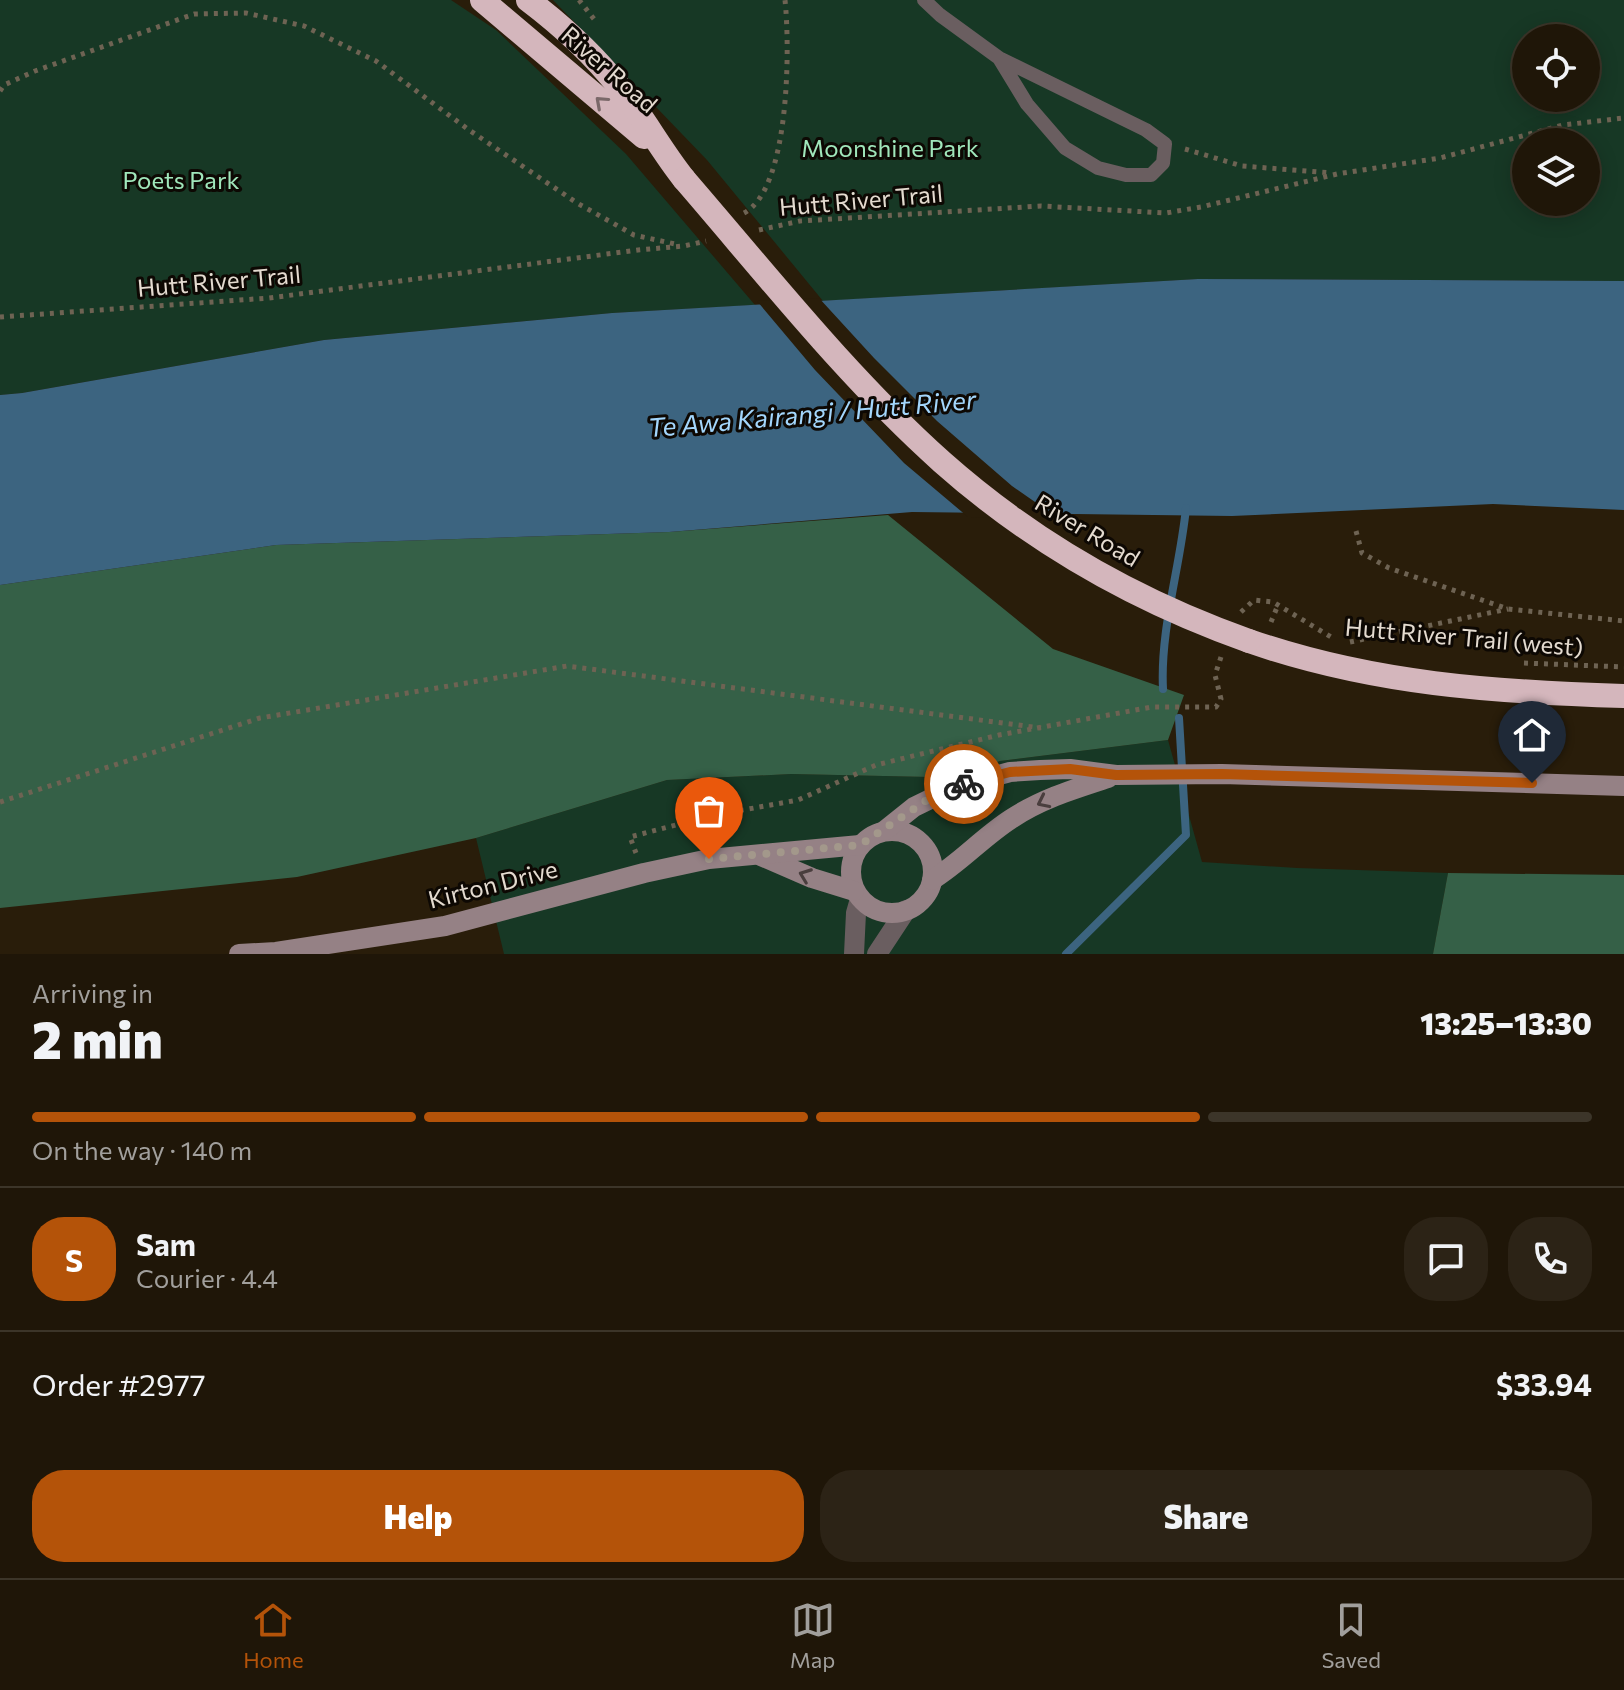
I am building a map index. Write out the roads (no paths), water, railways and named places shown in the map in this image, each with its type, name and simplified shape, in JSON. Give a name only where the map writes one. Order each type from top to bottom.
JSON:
[{"type":"highway","name":"River Road","points":[[482,0],[661,152]]},
{"type":"highway","name":"River Road","points":[[528,0],[570,35],[620,88],[661,152],[858,380],[941,461],[1021,525],[1103,577],[1199,623],[1242,633],[1303,660],[1364,674],[1500,691],[1624,696]]},
{"type":"street","points":[[854,954],[857,895],[851,866],[860,845],[933,796],[1010,772],[1070,769],[1116,775],[1222,774],[1624,786]]},
{"type":"street","points":[[932,880],[1023,812],[1046,799],[1116,775]]},
{"type":"street","points":[[877,954],[906,910],[927,893],[933,866],[929,853],[910,835],[884,831]]},
{"type":"street","name":"Kirton Drive","points":[[239,954],[276,952],[445,926],[644,873],[709,859],[860,845]]},
{"type":"street","name":"Kirton Drive","points":[[757,855],[857,895]]},
{"type":"street","points":[[857,895],[881,911],[906,910]]},
{"type":"lane","points":[[924,0],[999,58],[1146,130],[1165,144],[1163,163],[1151,175],[1126,175],[1098,168],[1065,148],[1027,104],[999,58]]},
{"type":"water","name":"Te Awa Kairangi / Hutt River","points":[[1198,279],[1624,281],[1624,510],[1493,504],[1232,516],[912,512],[669,532],[276,545],[0,585],[0,395],[324,340],[612,313]]},
{"type":"waterway","points":[[1163,689],[1164,644],[1186,508]]},
{"type":"waterway","points":[[1066,954],[1186,835],[1179,718]]},
{"type":"park label","name":"Moonshine Park","points":[[890,149]]},
{"type":"park label","name":"Poets Park","points":[[181,181]]}]
